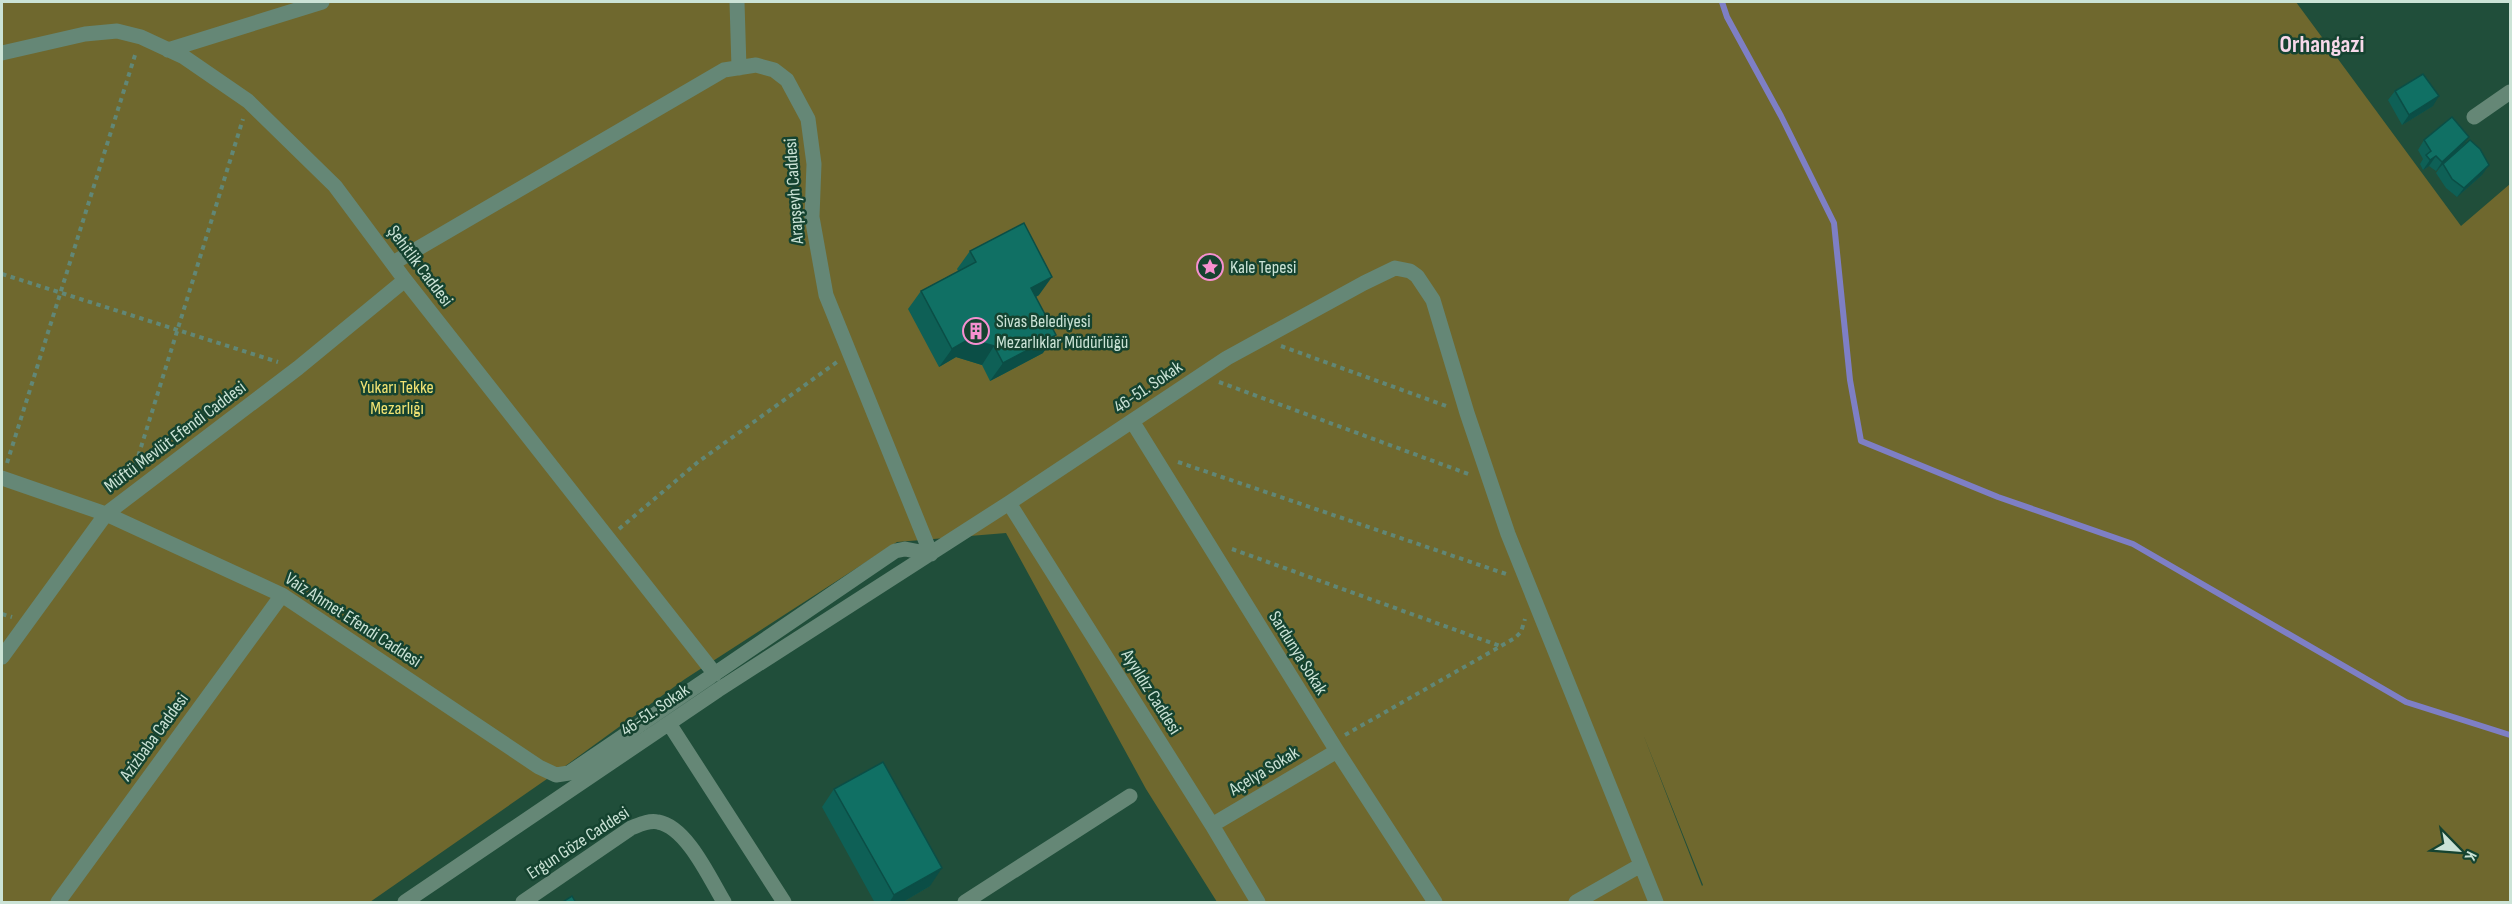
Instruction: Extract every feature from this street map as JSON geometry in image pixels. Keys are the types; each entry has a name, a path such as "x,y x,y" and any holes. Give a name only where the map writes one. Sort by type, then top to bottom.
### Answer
{"street":[{"path":"168,50 322,2"},
{"path":"737,2 740,68"},
{"name":"Şehitlik Caddesi","path":"2,53 85,34 117,31 141,37 184,57 248,101 335,186 405,280 715,674"},
{"name":"Arapşeyh Caddesi","path":"393,263 724,70 756,65 774,70 788,80 808,119 814,164 812,217 826,295 931,554"},
{"path":"2474,117 2511,92"},
{"name":"46-51. Sokak","path":"405,903 670,725 718,690 931,554 1202,375 1261,339 1364,282 1395,268 1410,271 1428,289 1467,413"},
{"name":"Müftü Mevlüt Efendi Caddesi","path":"2,657 106,514 298,368 405,280"},
{"path":"1467,413 1527,582 1656,903"},
{"name":"Sardunya Sokak","path":"1132,421 1334,747 1435,903"},
{"name":"Vaiz Ahmet Efendi Caddesi","path":"2,479 106,514 282,595 539,767 556,775 569,772"},
{"name":"Ayyıldız Caddesi","path":"1009,503 1212,825 1258,903"},
{"name":"46-51. Sokak","path":"569,772 895,551 905,549 931,554"},
{"name":"Azizbaba Caddesi","path":"58,903 282,595"},
{"path":"670,725 784,903"},
{"name":"Açelya Sokak","path":"1212,825 1334,747"},
{"path":"965,903 1130,796"},
{"name":"Ergun Göze Caddesi","path":"523,903 631,828 657,822 678,832 690,846 724,903"},
{"path":"1576,903 1641,865"}],"path":[{"path":"2,479 141,37"},
{"path":"126,499 248,101"},
{"path":"2,274 298,368"},
{"path":"1261,339 1467,413"},
{"path":"607,539 698,462 815,376 850,354"},
{"path":"1202,375 1490,482"},
{"path":"1152,453 1527,582"},
{"path":"1205,540 1500,646"},
{"path":"1334,747 1515,638 1521,632 1533,597"}],"green space":[{"name":"Yukarı Tekke Mezarlığı","path":"2,2 2296,2 2461,226 2510,184 2510,902 1217,902 1146,789 1006,533 897,542 685,679 557,772 370,902 2,902","holes":["1643,734 1703,885 1702,886"]}],"building":[{"path":"2423,74 2439,96 2409,115 2395,91"},
{"path":"2452,117 2469,137 2442,162 2436,156 2430,160 2426,155 2431,151 2424,140"},
{"path":"2470,140 2480,149 2489,165 2464,188 2452,179 2443,164"},
{"name":"Sivas Belediyesi Mezarlıklar Müdürlüğü","path":"1024,223 1052,277 1031,288 1056,335 1003,363 994,346 969,339 952,349 921,291 976,262 970,251"},
{"path":"883,762 942,868 894,895 834,789"},
{"path":"572,896 576,903 561,903"}],"waterway":[{"path":"1722,2 1727,17 1781,116 1834,223 1850,380 1861,441 1998,497 2133,544 2406,702 2510,735"}],"place":[{"name":"Kale Tepesi","path":"1210,267"},
{"name":"Sivas Belediyesi Mezarlıklar Müdürlüğü","path":"976,331"}],"district":[{"name":"Orhangazi","path":"2322,44"}]}
